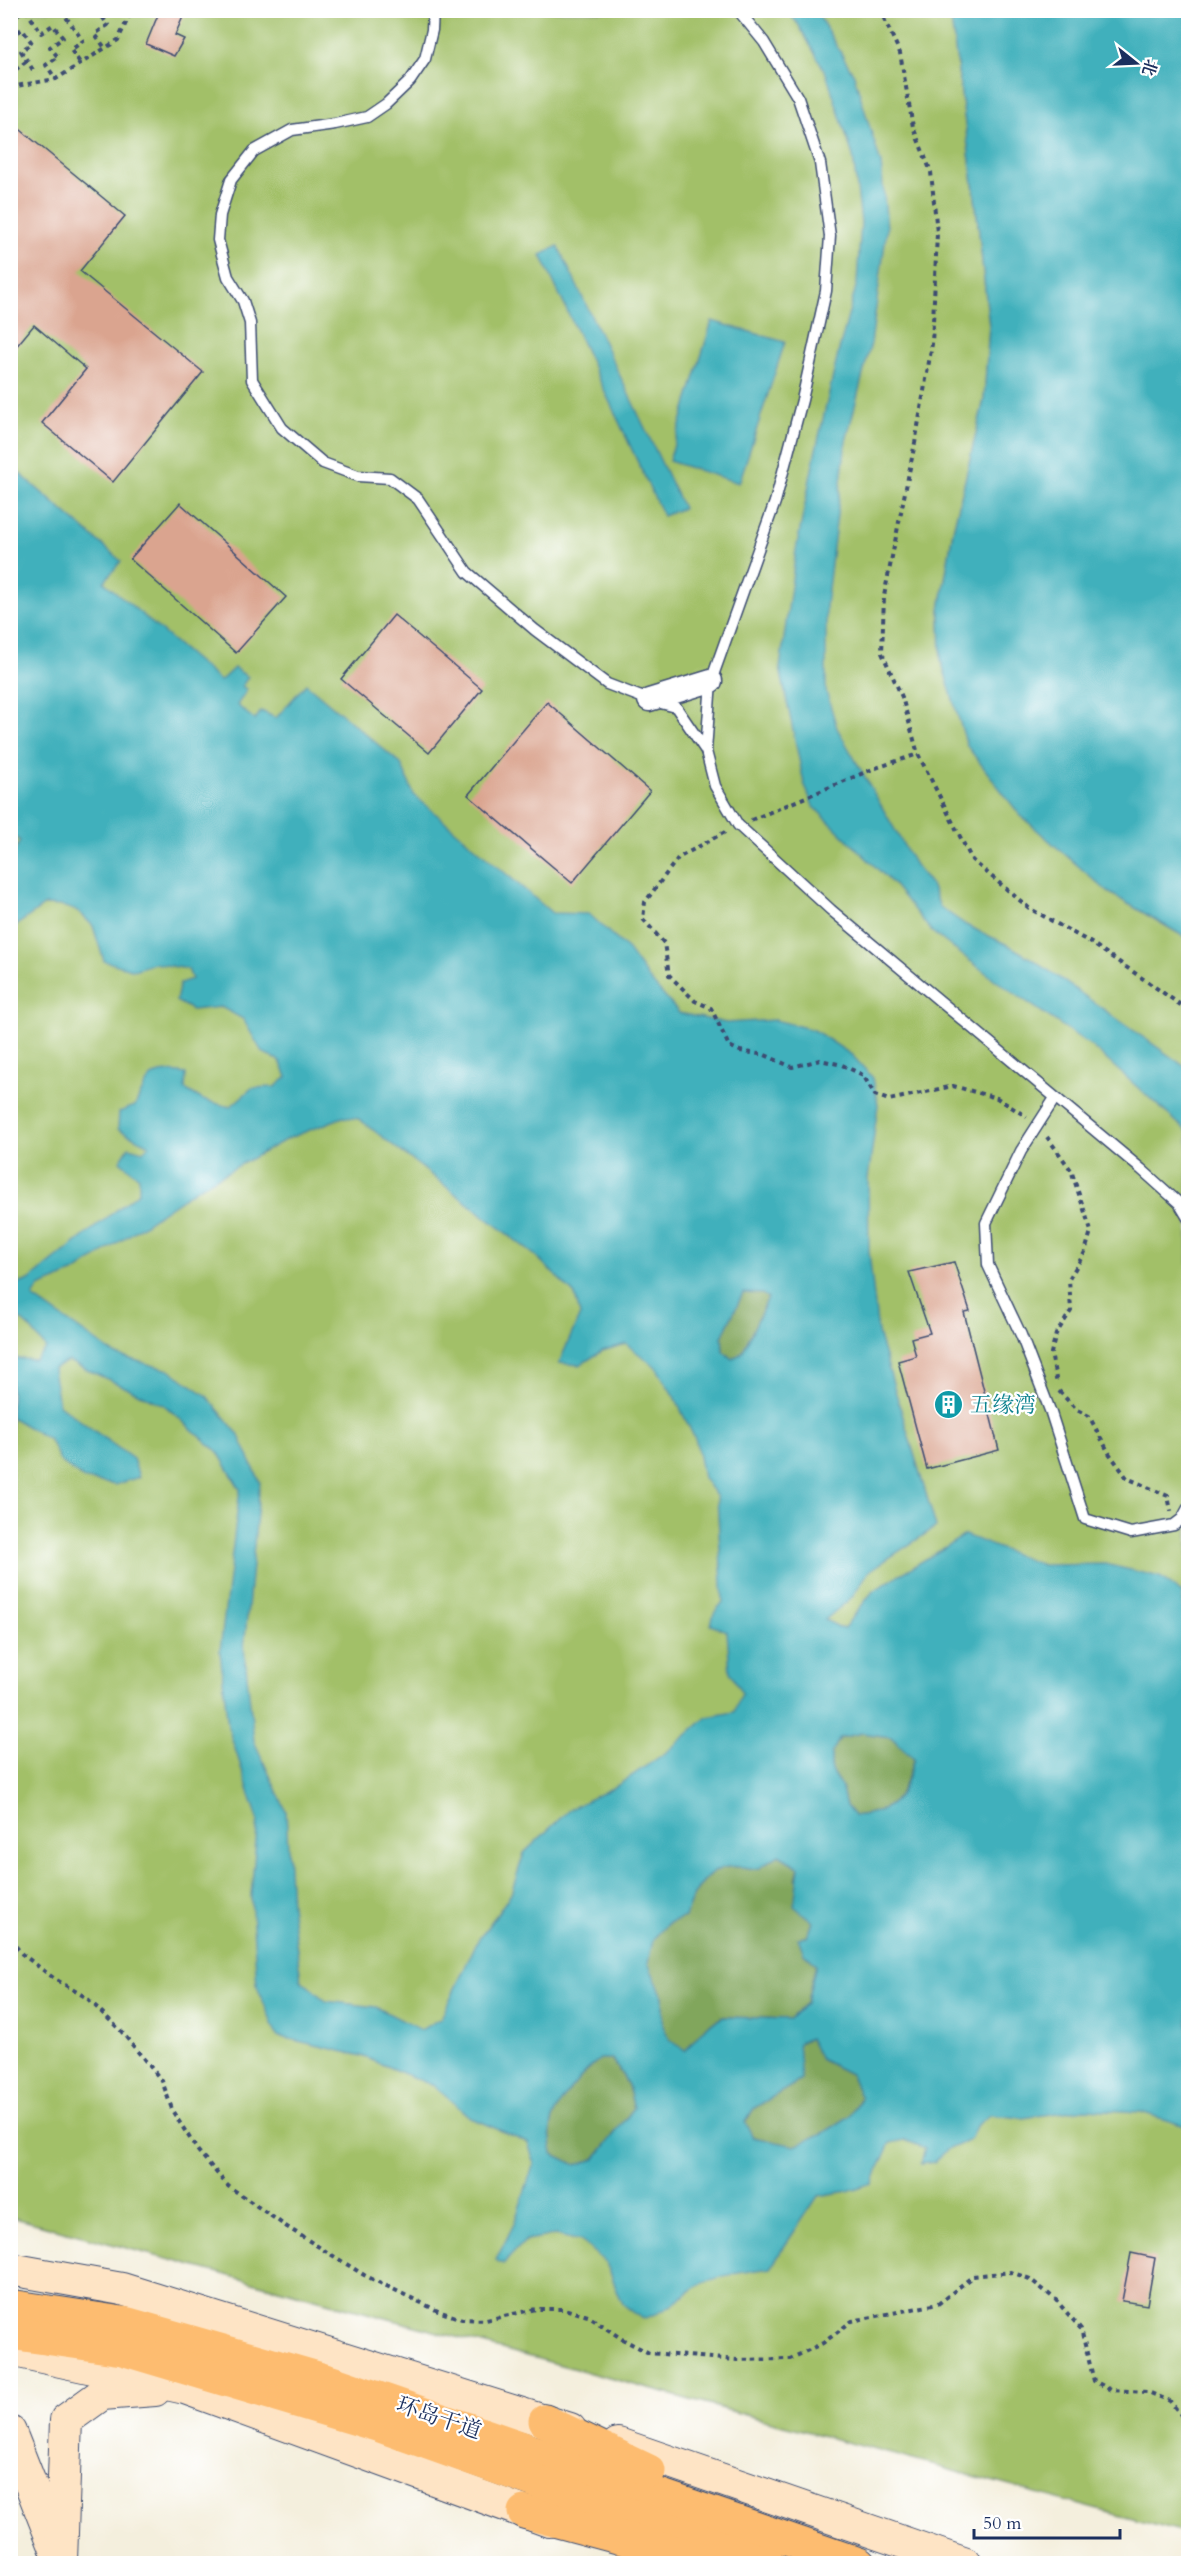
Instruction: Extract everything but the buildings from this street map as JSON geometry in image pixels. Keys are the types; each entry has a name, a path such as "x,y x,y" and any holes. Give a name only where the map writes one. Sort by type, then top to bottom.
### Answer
{"highway":[{"name":"环岛干道","path":"10,2306 140,2327 332,2382 541,2452 859,2564"},
{"name":"环岛干道","path":"10,2333 122,2349 380,2426 541,2452 768,2564"},
{"path":"524,2512 681,2554 748,2564"},
{"path":"799,2542 881,2564"}],"main road":[{"path":"11,2268 122,2289 541,2452 664,2459 966,2564"},
{"path":"10,2350 185,2388 668,2564"},
{"path":"62,2562 66,2420 102,2394 185,2388"},
{"path":"10,2432 62,2562"},
{"path":"10,2453 32,2487"}],"street":[{"path":"649,700 711,681"}],"lane":[{"path":"433,10 432,30 425,59 410,81 386,104 367,117 292,130 254,151 231,180 220,214 218,240 228,277 243,301 250,323 252,380 282,428 323,463 358,476 390,478 418,499 467,572 535,630 607,684 649,700 676,707 706,751"},
{"path":"738,10 764,42 798,98 820,163 830,236 826,291 802,400 781,480 711,681 706,751 715,786 738,825 831,910 1141,1168 1179,1203 1188,1218"},
{"path":"1055,1098 1021,1151 986,1223 988,1265 1021,1335 1047,1402 1085,1519 1131,1533 1174,1525 1182,1519 1188,1508"}],"path":[{"path":"10,15 12,18 25,10 41,33 53,25 63,38 50,47 58,57 46,65 56,79"},
{"path":"44,10 45,13 49,10"},
{"path":"61,10 83,41 71,50 81,64"},
{"path":"101,10 99,12 108,25 95,34 105,48"},
{"path":"10,87 56,79 81,64 118,40 132,10"},
{"path":"880,10 900,53 913,127 931,172 937,233 932,344 916,438 884,596 882,653 902,697 918,754 972,860 1029,908 1093,944 1188,1010"},
{"path":"10,37 22,29 32,43 21,51 33,70"},
{"path":"10,63 15,70 27,61"},
{"path":"918,754 873,769 738,825 678,858 645,902 644,919 664,943 669,975 694,1001 711,1008 729,1046 740,1051 765,1055 792,1067 820,1060 842,1065 863,1075 875,1095 888,1100 953,1086 997,1098 1038,1125 1071,1170 1091,1231 1085,1252 1069,1279 1071,1311 1056,1334 1051,1353 1059,1391 1077,1410 1089,1416 1108,1453 1127,1478 1168,1496 1174,1525"},
{"path":"10,1643 13,1648 15,1686 10,1720"},
{"path":"10,1939 22,1954 55,1979 87,1998 121,2031 162,2080 173,2112 198,2151 228,2186 287,2227 364,2275 438,2311 462,2319 486,2320 536,2309 564,2309 588,2316 622,2339 649,2353 737,2360 790,2359 823,2343 852,2321 938,2304 973,2276 1011,2272 1030,2279 1055,2299 1081,2329 1094,2381 1111,2390 1148,2392 1170,2401 1188,2424"}],"green space":[{"path":"10,11 950,11 976,205 989,326 984,400 953,531 940,610 941,660 1108,892 1188,939 1188,2534 11,2217"},
{"path":"743,1293 763,1293 768,1298 742,1353 732,1360 723,1351 722,1337"},
{"path":"862,1733 891,1737 914,1759 905,1784 895,1800 880,1810 854,1816 846,1806 841,1786 831,1771 831,1754 840,1738"},
{"path":"779,1855 799,1867 796,1879 813,1922 807,1937 799,1938 804,1953 816,1964 807,2002 790,2019 723,2017 707,2025 685,2051 669,2040 663,2026 663,1997 647,1963 653,1939 668,1923 685,1917 697,1889 713,1873 729,1867 758,1869"},
{"path":"809,2038 820,2059 850,2074 861,2097 850,2116 795,2147 753,2137 745,2123 754,2108 800,2080 798,2043"},
{"path":"600,2059 612,2059 628,2085 634,2108 595,2159 576,2165 553,2154 550,2134 552,2122 565,2097 579,2079"}],"water":[{"path":"787,11 816,11 854,75 881,164 887,228 871,343 846,441 826,605 826,691 837,728 915,865 931,885 940,907 966,925 1035,961 1188,1069 1188,1132 1090,1045 998,982 932,932 893,884 813,806 804,783 780,668 796,550 815,454 857,283 861,222 853,156 826,73 798,24"},
{"path":"950,11 1188,11 1188,939 1108,892 1020,815 967,746 941,660 940,610 953,531 984,400 989,326 976,205"},
{"path":"558,246 683,508 663,516 541,255"},
{"path":"712,321 785,342 739,483 669,461"},
{"path":"11,469 19,473 121,561 104,582 220,681 234,668 248,677 242,686 247,690 237,705 255,720 261,711 276,718 306,684 401,764 414,795 552,913 589,914 628,950 648,978 679,1013 726,1023 775,1020 814,1030 852,1055 873,1078 878,1105 868,1179 869,1252 878,1333 936,1527 869,1571 852,1597 825,1620 843,1629 873,1591 965,1535 1042,1565 1105,1564 1160,1577 1182,1593 1188,1658 1188,2127 1141,2112 1085,2109 1023,2118 990,2115 976,2126 970,2140 947,2150 934,2162 921,2164 925,2148 905,2140 890,2143 872,2183 848,2191 818,2196 770,2268 733,2274 706,2282 666,2309 642,2319 623,2304 606,2263 581,2241 555,2235 526,2240 503,2264 496,2260 514,2224 534,2163 528,2142 471,2118 434,2086 362,2056 277,2036 257,1986 251,1895 258,1819 228,1727 220,1651 240,1489 218,1452 164,1405 68,1361 53,1369 59,1405 133,1459 139,1477 115,1485 84,1479 60,1461 50,1440 11,1417 11,1358 35,1360 46,1348 30,1328 11,1311 10,1287 29,1280 139,1192 139,1177 120,1161 129,1147 143,1151 149,1145 118,1129 119,1112 135,1106 152,1076 165,1072 186,1074 185,1089 203,1100 230,1107 252,1088 275,1087 287,1077 280,1061 262,1052 243,1019 221,1007 192,1010 176,1001 180,983 192,979 188,969 154,963 134,970 104,961 93,926 78,911 62,906 45,905 11,929 11,858 20,841 10,832","holes":["343,1117 359,1119 537,1257 575,1295 580,1315 559,1363 580,1365 602,1351 626,1344 656,1367 675,1398 696,1441 703,1478 717,1497 723,1602 714,1613 711,1625 727,1631 730,1672 742,1693 734,1712 707,1717 668,1751 618,1785 570,1809 524,1853 511,1894 477,1942 441,2018 421,2030 376,2007 326,2001 301,1980 291,1905 286,1811 254,1741 244,1648 260,1482 238,1434 206,1395 169,1370 116,1355 33,1297 39,1287 75,1272 198,1188 287,1139","743,1293 762,1294 768,1298 742,1353 732,1359 723,1351 722,1337","862,1733 891,1737 914,1759 901,1793 895,1800 880,1810 854,1816 846,1806 841,1786 831,1771 831,1754 840,1738","779,1855 799,1867 794,1906 813,1922 807,1937 798,1938 804,1953 816,1964 807,2002 790,2019 724,2017 707,2025 685,2051 670,2040 663,2026 663,1997 648,1963 653,1939 668,1923 685,1917 697,1889 707,1877 720,1869 729,1867 758,1869","809,2038 820,2059 850,2074 861,2098 850,2116 825,2132 795,2146 753,2137 745,2122 754,2108 801,2080 798,2043","600,2059 613,2059 628,2085 634,2108 595,2159 576,2165 553,2154 551,2130 559,2105 586,2071"]}],"place":[{"name":"五缘湾","path":"949,1405"}]}
